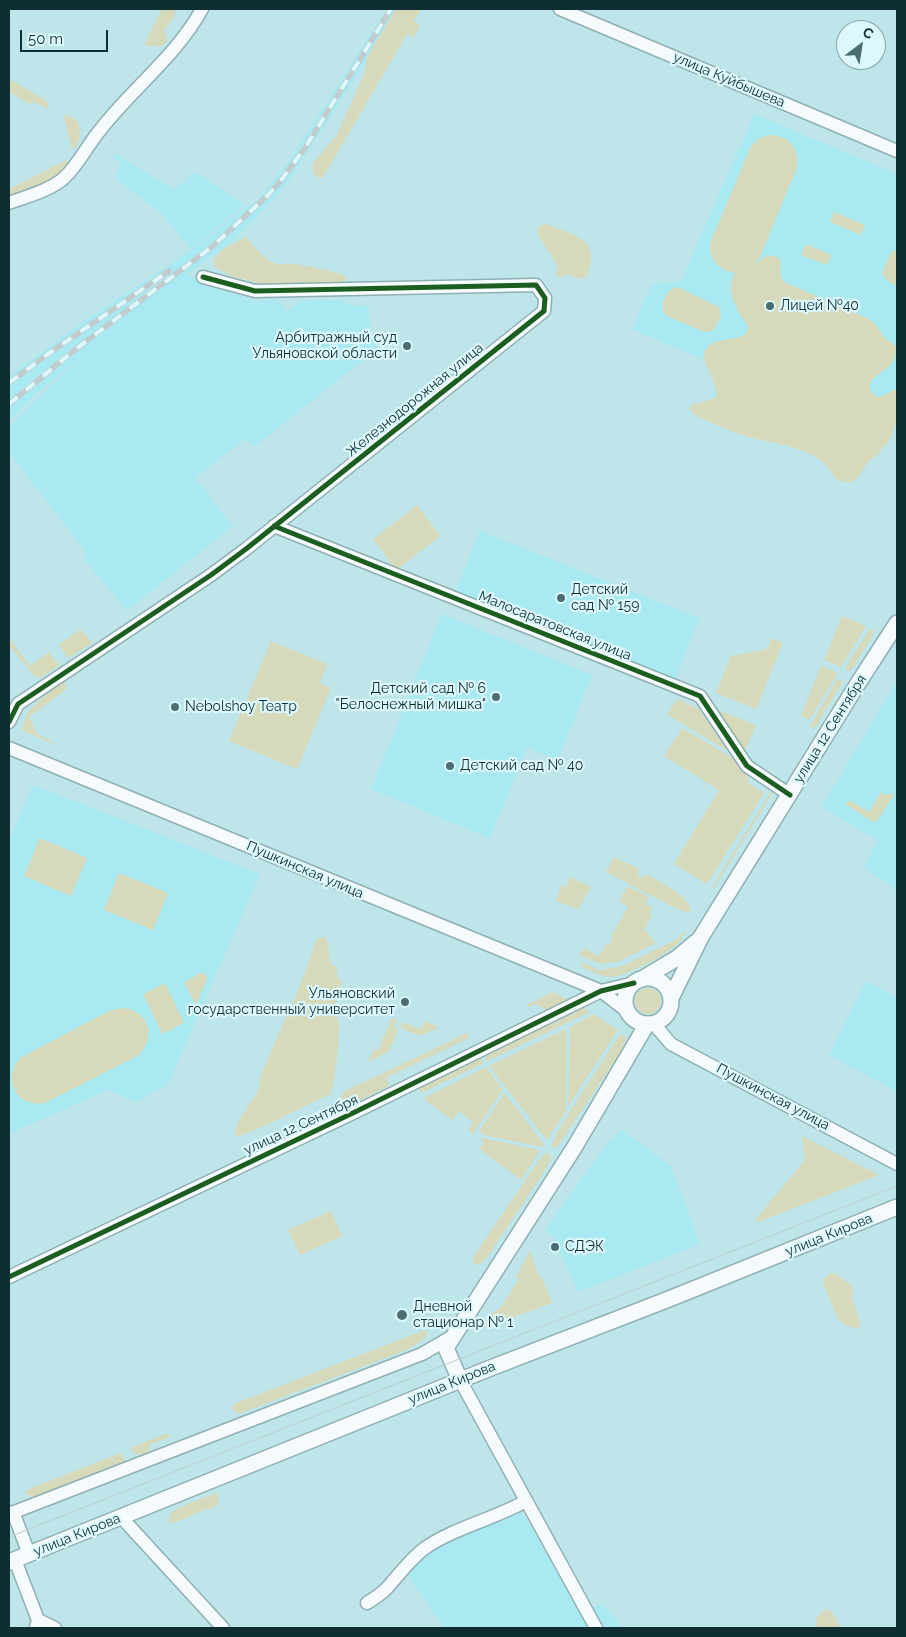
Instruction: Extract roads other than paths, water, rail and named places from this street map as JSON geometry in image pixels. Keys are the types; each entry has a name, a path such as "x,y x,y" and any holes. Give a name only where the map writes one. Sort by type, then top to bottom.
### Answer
{"main road":[{"name":"улица 12 Сентября","path":"671,998 701,937 897,623"},
{"name":"улица 12 Сентября","path":"638,981 677,958 701,937"},
{"path":"652,978 668,988 671,998 670,1011 660,1021 651,1024 639,1022 632,1018 625,1004 629,989 638,981 652,978"},
{"path":"460,1380 446,1348 651,1024"},
{"name":"улица Кирова","path":"12,1561 460,1380 669,1300 897,1207"}],"street":[{"path":"9,204 63,179 74,167 100,129 170,53 192,26 202,9"},
{"name":"улица Куйбышева","path":"560,9 897,152"},
{"name":"Железнодорожная улица","path":"9,722 18,704 211,575 544,311 545,298 536,285 255,292 203,277"},
{"name":"Малосаратовская улица","path":"274,526 700,696 747,766 790,795"},
{"name":"Пушкинская улица","path":"9,748 601,991 628,1012"},
{"path":"601,991 638,981"},
{"name":"улица 12 Сентября","path":"9,1277 364,1108 601,991"},
{"name":"Пушкинская улица","path":"651,1024 671,1044 897,1164"},
{"path":"29,1554 11,1513 422,1354 453,1336"},
{"path":"460,1380 596,1628"},
{"path":"367,1603 384,1591 411,1560 424,1549 440,1539 512,1509 526,1501"},
{"path":"121,1516 222,1628"},
{"path":"12,1561 37,1624 55,1628"}],"tram line":[{"path":"9,1537 897,1186"}],"railway":[{"path":"9,404 76,349 213,246 267,196 305,148 391,9"},
{"path":"9,383 169,271"}],"place":[{"name":"Лицей №40","path":"770,306"},
{"name":"Арбитражный суд Ульяновской области","path":"407,346"},
{"name":"Детский сад № 159","path":"561,598"},
{"name":"Детский сад № 6 \"Белоснежный мишка\"","path":"496,697"},
{"name":"Nebolshoy Театр","path":"175,707"},
{"name":"Детский сад № 40","path":"450,766"},
{"name":"Ульяновский государственный университет","path":"405,1002"},
{"name":"СДЭК","path":"555,1247"},
{"name":"Дневной стационар № 1","path":"402,1315"}]}
